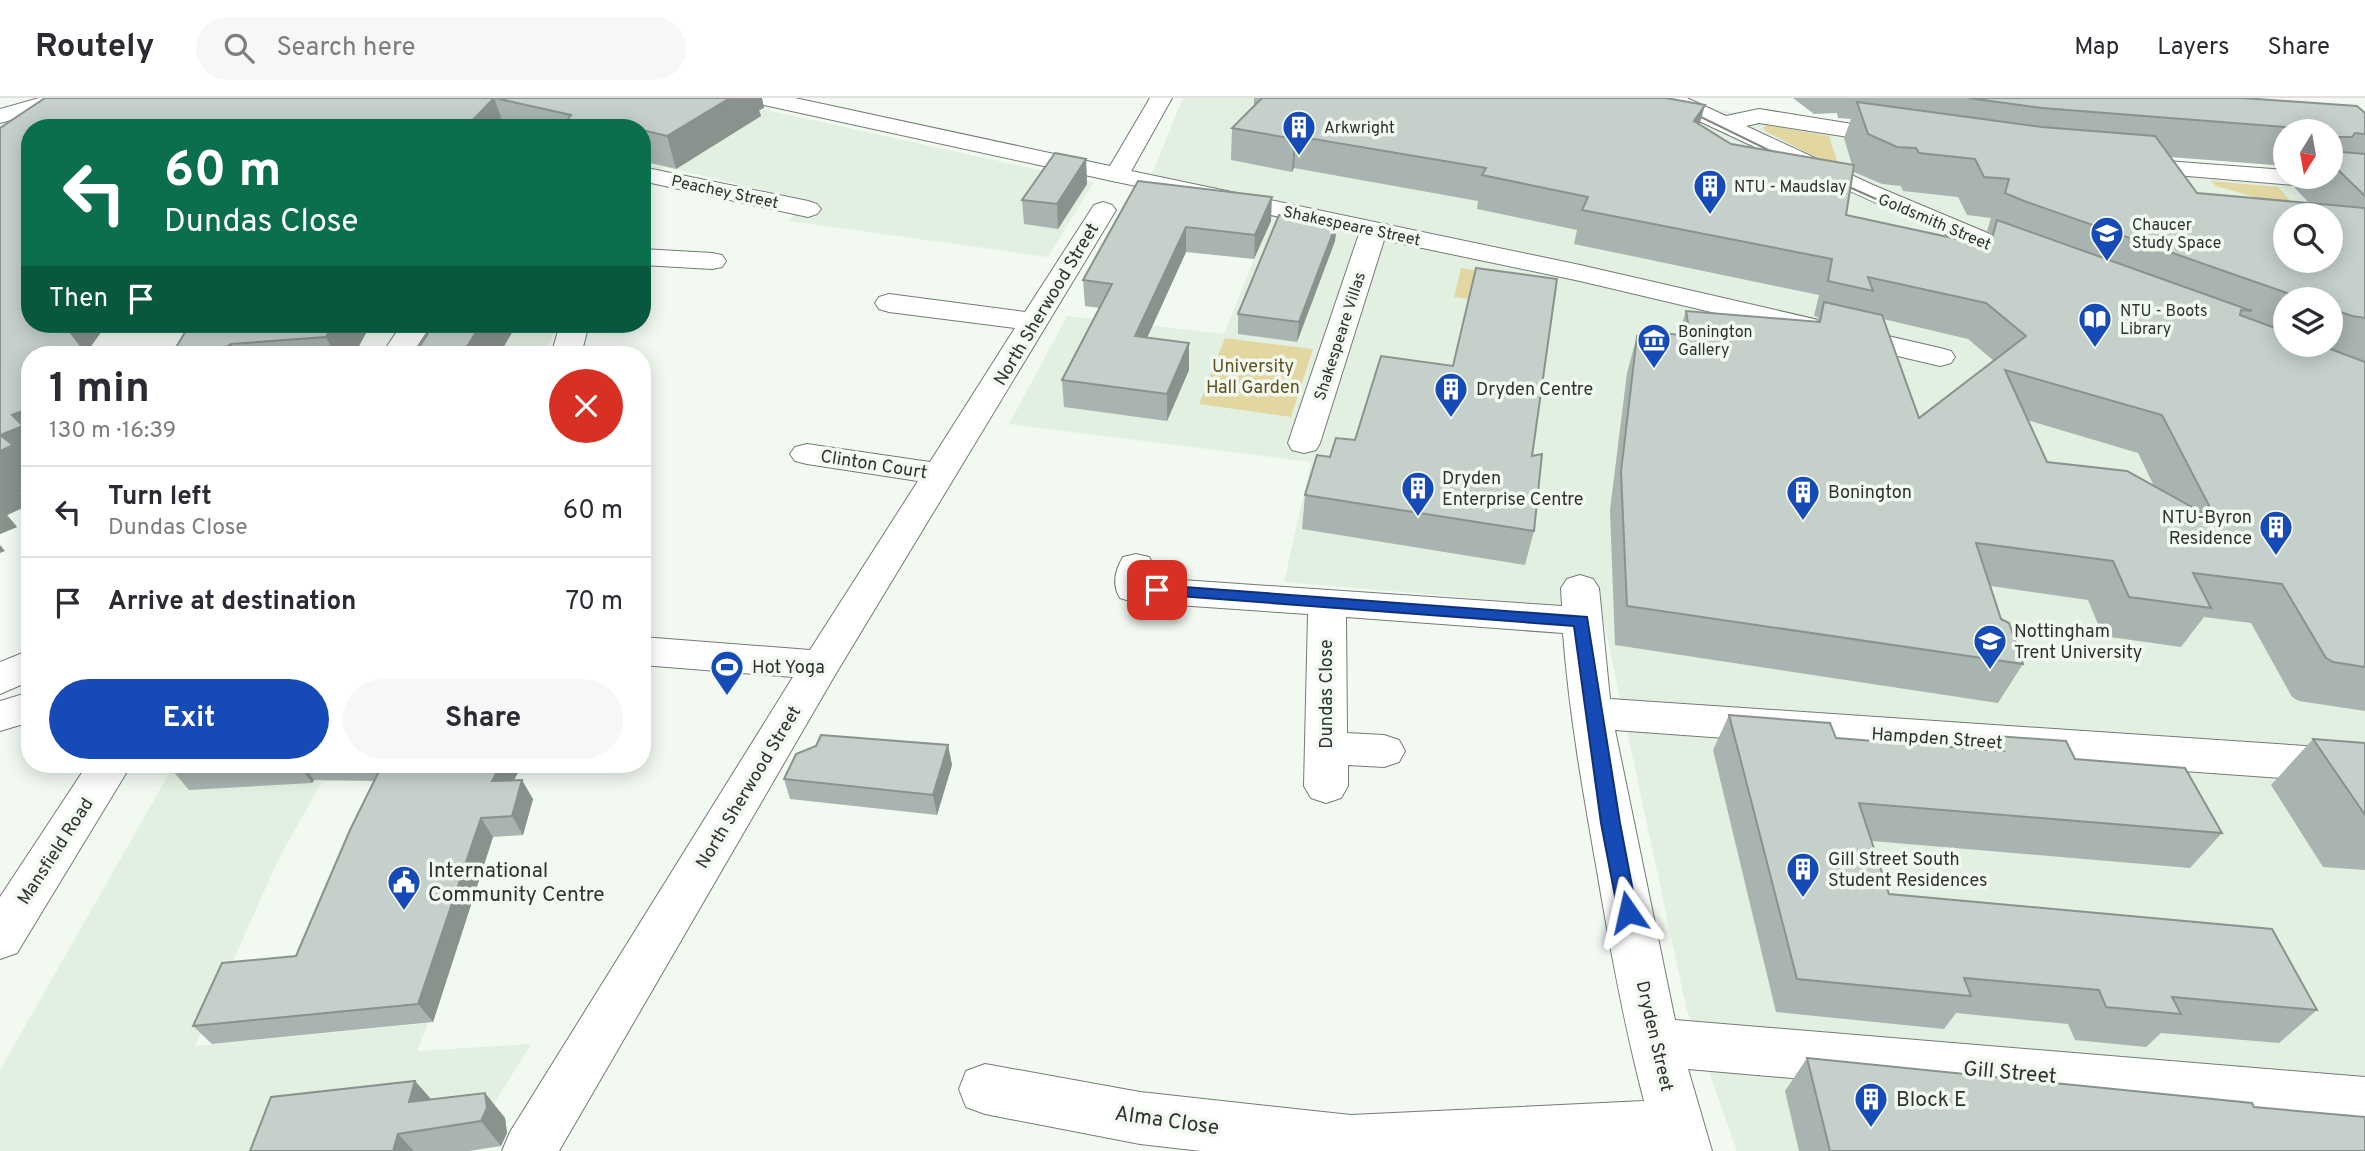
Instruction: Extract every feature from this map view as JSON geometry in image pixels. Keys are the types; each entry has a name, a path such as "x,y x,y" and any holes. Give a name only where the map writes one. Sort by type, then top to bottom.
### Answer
{"main road":[{"path":"0,116 64,98"},
{"path":"855,98 859,113 872,121"},
{"name":"North Sherwood Street","path":"529,1151 821,665 1035,322 1110,193 1161,98"},
{"name":"Goldsmith Street","path":"1669,98 1934,222 2060,272"},
{"name":"Shakespeare Street","path":"775,99 1041,159 1110,193 1374,230 1580,273 1940,357"},
{"path":"1721,124 1759,116 1927,142"},
{"path":"1041,159 1106,146 1145,126"},
{"path":"2101,162 2365,183"},
{"name":"Peachey Street","path":"651,176 808,209"},
{"name":"Shakespeare Villas","path":"1304,443 1374,230"},
{"path":"651,257 712,261"},
{"path":"889,303 1035,322"},
{"name":"Clinton Court","path":"807,454 941,474"},
{"path":"1136,566 1133,589 1326,601"},
{"name":"Dryden Street","path":"1326,601 1580,605 1610,823 1655,1042 1681,1138"},
{"name":"Dundas Close","path":"1326,601 1326,767 1384,751"},
{"path":"651,652 821,665"},
{"path":"0,679 21,668"},
{"path":"0,687 21,681"},
{"path":"0,716 21,710"},
{"name":"Hampden Street","path":"1593,713 2365,766"},
{"name":"Mansfield Road","path":"0,938 105,773"},
{"name":"Gill Street","path":"1655,1042 2365,1102"},
{"name":"Alma Close","path":"985,1089 1140,1118 1352,1146 1681,1138"}],"shaded area":[{"path":"712,98 1094,182 1048,257 789,221 806,200 665,167 651,176 651,119 617,119"},
{"name":"Nottingham Trent University","path":"1183,98 1687,98 1702,107 1893,137 2273,176 2273,189 2343,189 2343,180 2365,181 2365,1151 1737,1151 1686,1007 1601,609 1284,582 1311,462 1009,424 1067,316 1224,334 1254,259 1139,205"},
{"path":"443,333 554,333 548,346 434,346"},
{"path":"169,773 358,773 353,780 322,782 279,858 195,1046 428,1023 417,1051 531,1044 465,1151 0,1151 0,1070"}],"green space":[{"path":"1766,125 1829,136 1840,170 1767,132 1763,128"},
{"path":"2211,181 2273,187 2273,189 2280,189 2293,203 2275,203 2216,186"},
{"path":"1461,268 1478,271 1550,310 1454,297"},
{"name":"University Hall Garden","path":"1225,338 1313,349 1291,417 1199,404"}],"building":[{"path":"45,98 494,98 474,119 21,119 21,333 71,333 81,346 21,346 21,412 12,415 21,427 0,435 0,128"},
{"path":"495,98 730,98 667,136 651,132 651,119 568,119 571,115"},
{"path":"1262,98 1666,98 1705,105 1694,121 1731,144 1854,165 1846,215 1990,246 1997,220 2252,311 2241,310 2240,315 2273,327 2273,357 2343,357 2343,354 2365,362 2365,667 2333,662 2326,658 2282,584 2193,573 2211,608 2129,597 2113,561 1976,543 2001,619 2009,623 2023,664 1627,606 1621,472 1637,336 1651,337 1650,332 1690,336 1686,311 1820,322 1824,302 1882,315 1919,418 2026,336 1986,303 1868,277 1873,291 1828,281 1832,259 1582,210 1588,197 1482,175 1486,168 1296,136 1294,139 1232,128","holes":["2005,370 2162,415 2217,521 2127,471 2047,462"]},
{"path":"1969,98 2243,98 2357,106 2365,113 2365,134 2355,133 2352,137 2343,137 2343,119 2273,119 2273,126 2042,108"},
{"path":"1857,102 2042,127 2155,136 2197,193 2309,203 2273,203 2273,273 2343,273 2343,206 2365,208 2365,318 2343,313 2343,287 2273,288 2005,193 2009,179 1984,177 1975,159 1919,153 1916,148 1897,147 1868,134"},
{"path":"2343,152 2365,154 2365,196 2343,175"},
{"path":"1055,153 1086,159 1057,204 1022,200"},
{"path":"1138,181 1272,197 1255,235 1186,227 1135,336 1189,343 1167,394 1062,380 1112,284 1083,280"},
{"path":"1279,215 1337,222 1299,322 1238,314"},
{"path":"1476,268 1557,279 1532,456 1542,454 1534,531 1305,495 1317,455 1330,457 1336,438 1355,440 1381,356 1453,366"},
{"path":"185,333 328,333 326,337 228,346 177,346"},
{"path":"428,333 475,333 468,346 420,346"},
{"path":"0,435 13,445 0,451"},
{"path":"1729,715 1830,723 1836,738 2004,751 1997,736 2066,741 2075,759 2185,768 2222,833 1859,803 1889,894 2272,929 2317,1010 2172,997 2181,1014 2106,1007 2099,990 1964,978 1971,996 1797,979"},
{"path":"821,735 948,745 933,795 784,779 796,754 816,746"},
{"path":"2313,739 2365,743 2365,815"},
{"name":"International Community Centre","path":"378,773 496,773 492,781 522,780 512,816 481,818 418,1004 193,1026 222,963 296,956 350,830"},
{"path":"1807,1058 2365,1117 2365,1151 1830,1151"},
{"path":"415,1081 409,1102 485,1093 487,1108 481,1121 398,1134 393,1151 250,1151 271,1097"}],"tram line":[{"path":"1662,98 1787,159"},
{"path":"1831,179 1991,250"}],"place":[{"name":"Arkwright","path":"1299,157"},
{"name":"NTU - Maudslay","path":"1710,216"},
{"name":"Chaucer Study Space","path":"2107,263"},
{"name":"NTU - Boots Library","path":"2095,349"},
{"name":"Bonington Gallery","path":"1654,370"},
{"name":"Dryden Centre","path":"1451,419"},
{"name":"Dryden Enterprise Centre","path":"1418,518"},
{"name":"Bonington","path":"1803,522"},
{"name":"NTU-Byron Residence","path":"2276,557"},
{"name":"Nottingham Trent University","path":"1990,671"},
{"name":"Hot Yoga","path":"727,697"},
{"name":"Gill Street South Student Residences","path":"1803,899"},
{"name":"International Community Centre","path":"404,912"},
{"name":"Block E","path":"1871,1129"}],"route":[{"path":"1157,590 1581,621 1610,823 1628,912"}]}
